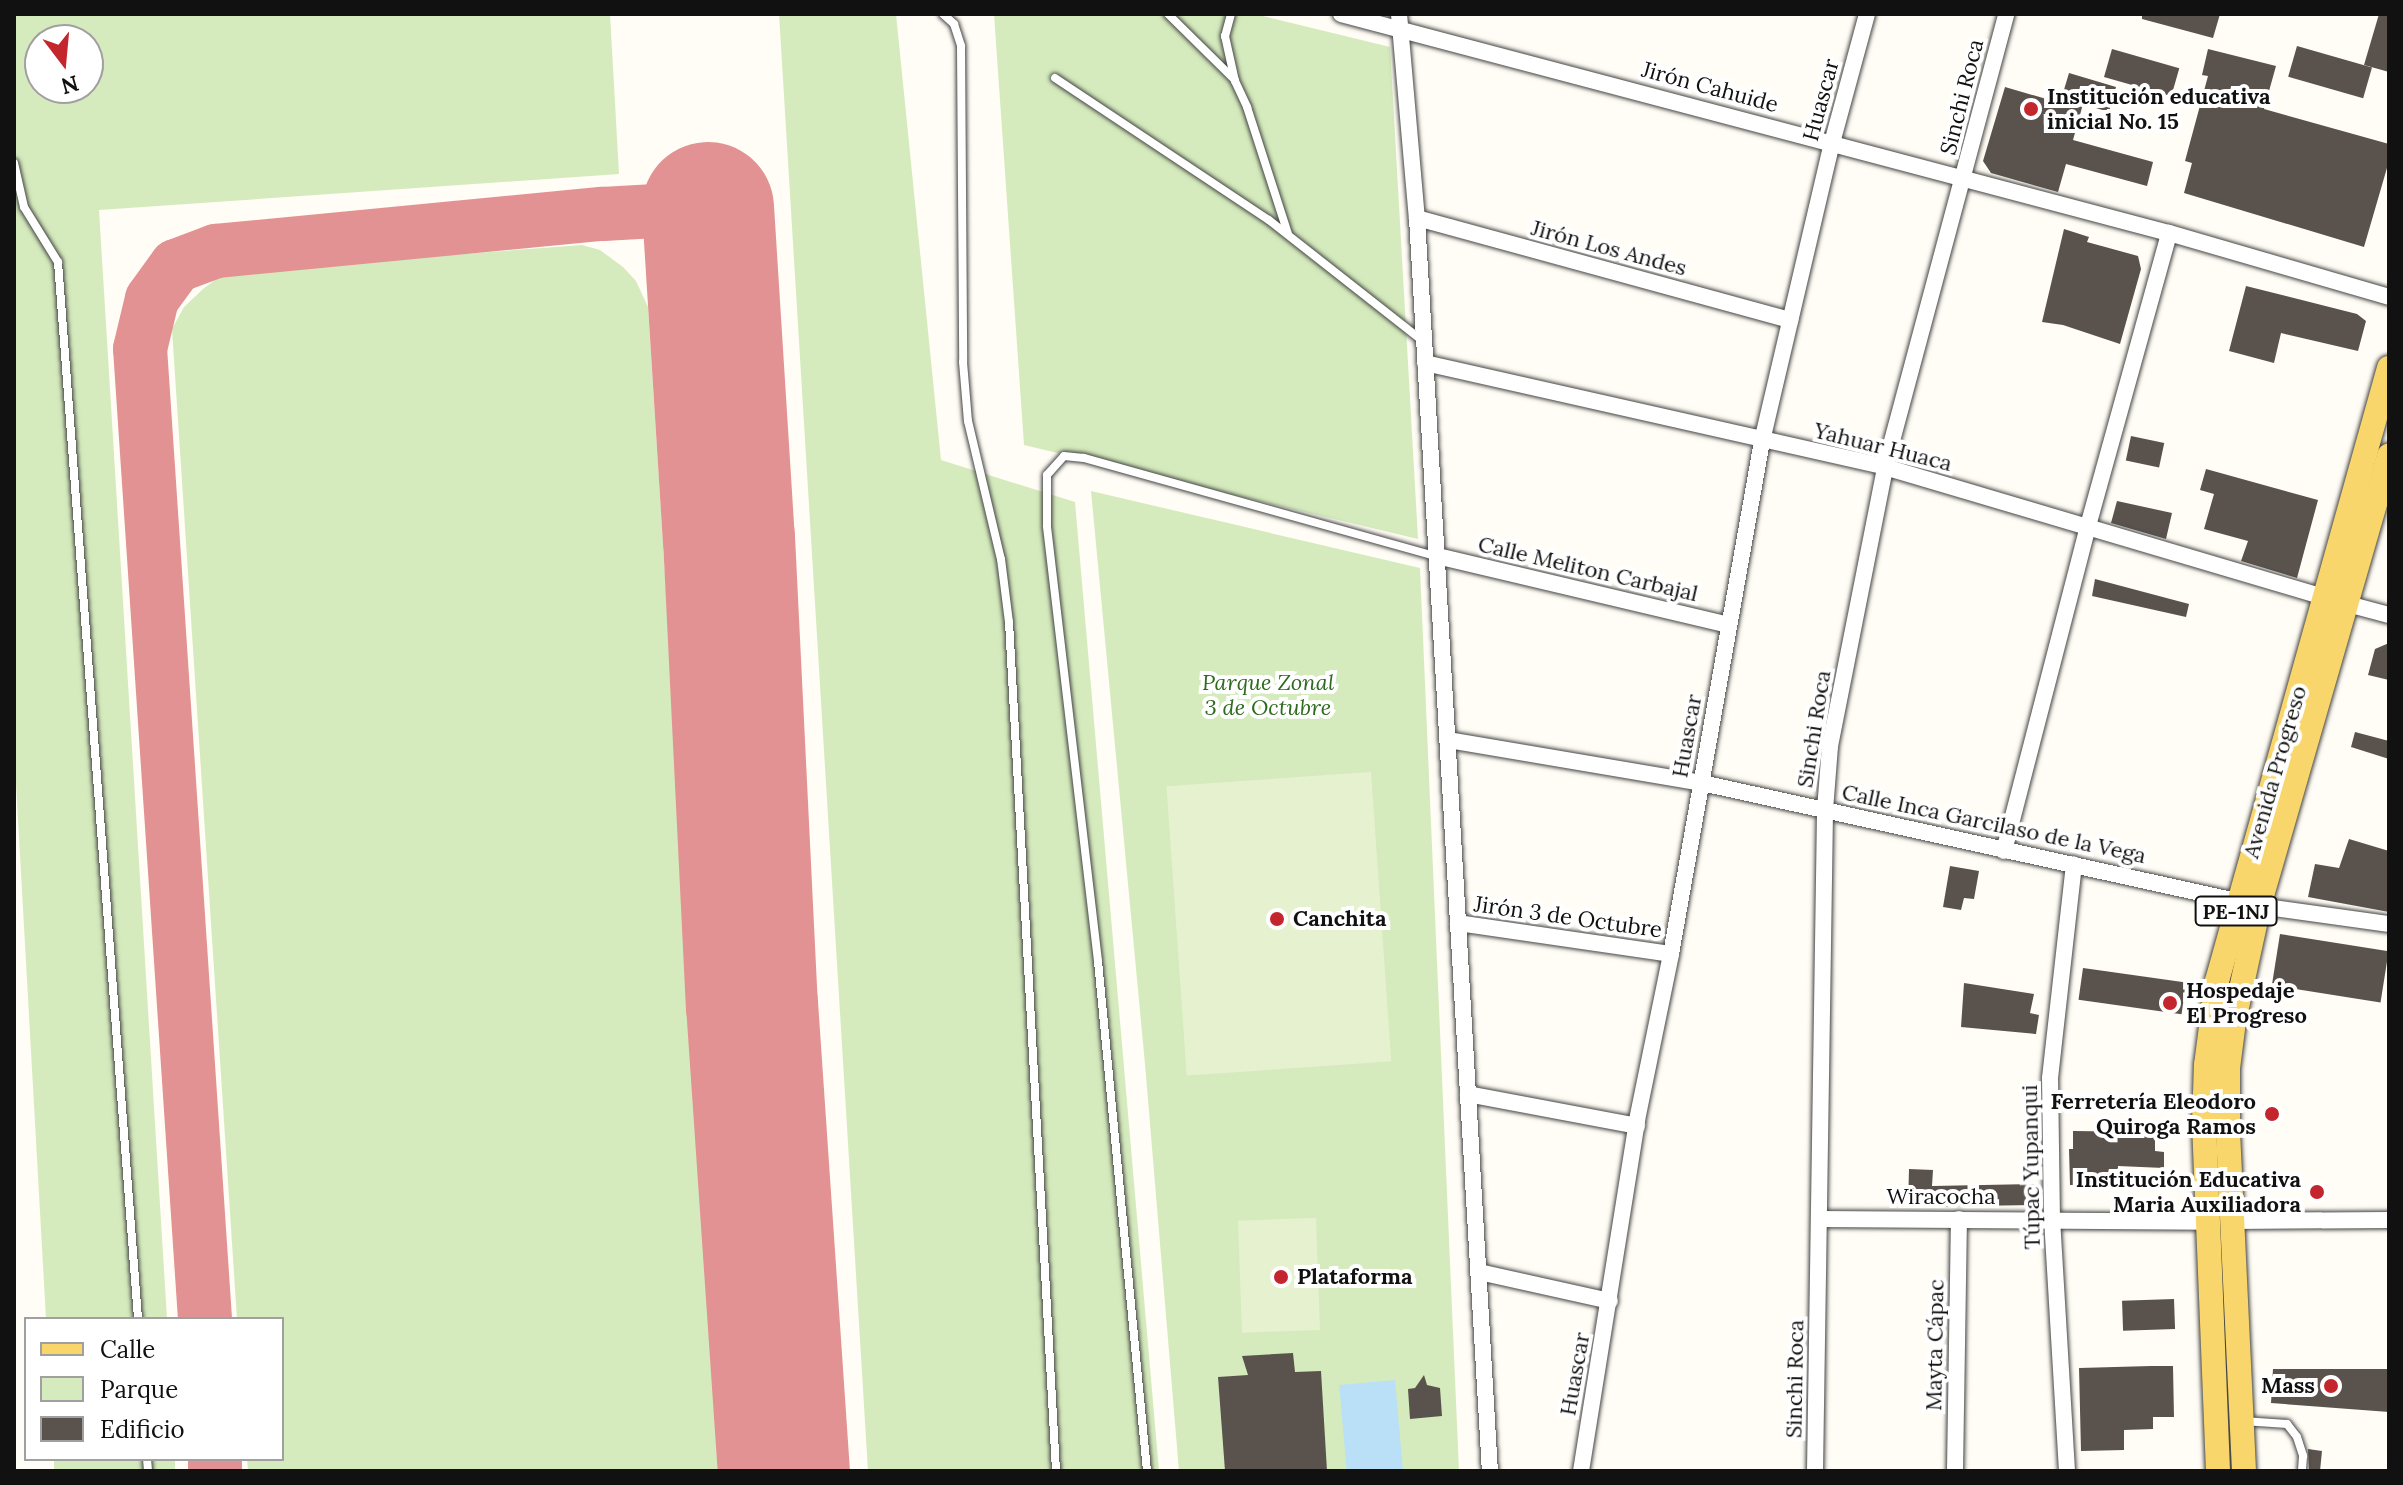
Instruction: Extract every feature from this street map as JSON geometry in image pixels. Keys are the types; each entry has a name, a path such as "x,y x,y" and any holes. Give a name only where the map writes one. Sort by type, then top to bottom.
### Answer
{"main road":[{"name":"Avenida Progreso","path":"2244,1471 2228,1068 2249,903 2324,597 2389,368"},
{"name":"Avenida Progreso","path":"2218,1471 2207,1222 2206,1065 2217,981 2249,903 2348,604 2389,455"}],"street":[{"name":"Jirón Cahuide","path":"1341,14 1400,20 2389,297"},
{"name":"Huascar","path":"1581,1471 1637,1126 1671,954 1762,441 1832,143 1867,14"},
{"name":"Sinchi Roca","path":"1815,1471 1825,810 1830,746 1885,467 2006,14"},
{"path":"1400,20 1417,218 1490,1471"},
{"name":"Jirón Los Andes","path":"1417,218 1790,320"},
{"path":"2004,851 2088,526 2169,233"},
{"name":"Yahuar Huaca","path":"1425,363 1885,467 2324,597"},
{"name":"Calle Meliton Carbajal","path":"1437,556 1728,625"},
{"path":"2348,604 2389,615"},
{"name":"Calle Inca Garcilaso de la Vega","path":"1448,740 1702,783 2249,903 2389,924"},
{"name":"Túpac Yupanqui","path":"2067,1471 2052,1220 2050,1078 2074,864"},
{"name":"Jirón 3 de Octubre","path":"1458,923 1671,954"},
{"path":"1468,1094 1637,1126"},
{"name":"Wiracocha","path":"1820,1219 2207,1222"},
{"name":"Mayta Cápac","path":"1955,1471 1959,1219"},
{"path":"2232,1221 2389,1220"},
{"path":"1479,1272 1610,1301"}],"lane":[{"path":"943,14 954,24 961,46 963,362 968,421 1001,559 1009,622 1056,1471"},
{"path":"1168,14 1235,81"},
{"path":"1231,14 1225,36 1235,81 1288,234"},
{"path":"1055,78 1288,234 1424,342"},
{"path":"14,163 24,207 58,262 138,1317"},
{"path":"1147,1471 1098,961 1047,526 1047,475 1064,456 1084,458 1437,556"},
{"path":"2242,1421 2287,1424 2297,1437 2303,1456 2302,1471"}],"green space":[{"path":"14,14 610,14 619,174 99,210 167,1317 46,1317 14,748"},
{"path":"779,14 896,14 941,460 1075,502 1159,1471 868,1471"},
{"path":"994,14 1255,14 1390,47 1418,539 1024,445"},
{"path":"582,245 600,250 623,267 636,281 648,307 722,1471 248,1471 247,1461 284,1461 284,1317 237,1317 172,329 184,307 203,289 219,277 238,271"},
{"name":"Parque Zonal 3 de Octubre","path":"1091,491 1420,568 1459,1471 1179,1471 1145,1064"},
{"name":"Canchita","path":"1371,772 1391,1061 1187,1076 1166,786"},
{"name":"Plataforma","path":"1316,1218 1320,1330 1242,1333 1238,1221"},
{"path":"54,1461 175,1461 175,1471 54,1471"}],"water":[{"path":"1395,1380 1403,1471 1347,1471 1339,1385"}],"building":[{"path":"2142,14 2220,14 2213,38 2142,19"},
{"path":"2379,14 2389,14 2389,72 2364,65"},
{"path":"2297,46 2372,67 2363,98 2288,77"},
{"path":"2112,49 2179,68 2171,96 2104,77"},
{"path":"2208,49 2276,66 2264,109 2389,144 2389,161 2364,247 2184,193 2192,163 2185,161 2208,76 2202,75"},
{"path":"2069,73 2116,87 2109,112 2083,104 2073,140 2153,162 2147,186 2066,164 2058,192 1991,173 1983,161 2005,87 2060,103"},
{"path":"2064,229 2089,237 2087,242 2138,256 2141,269 2120,344 2063,325 2042,322"},
{"path":"2246,286 2357,314 2366,321 2358,351 2281,333 2274,363 2229,351"},
{"path":"2131,436 2164,443 2159,468 2126,460"},
{"path":"2206,469 2318,500 2297,578 2241,561 2248,541 2204,529 2214,494 2200,490"},
{"path":"2117,501 2172,513 2166,539 2111,523"},
{"path":"2095,579 2189,604 2186,617 2092,596"},
{"path":"2389,643 2389,680 2368,675 2375,649"},
{"path":"2355,732 2389,741 2389,759 2351,747"},
{"path":"2349,839 2389,851 2389,912 2308,897 2315,864 2339,868"},
{"path":"1950,866 1979,871 1974,899 1964,898 1961,910 1943,907"},
{"path":"2280,934 2389,951 2381,1003 2272,985"},
{"path":"2083,968 2186,982 2182,1014 2079,1000"},
{"path":"1964,983 2034,994 2030,1013 2039,1015 2036,1034 1961,1027"},
{"path":"2073,1131 2155,1132 2155,1151 2164,1152 2164,1168 2118,1166 2118,1184 2070,1185 2069,1149 2073,1149"},
{"path":"1909,1169 1933,1170 1932,1186 2036,1184 2036,1205 1908,1207"},
{"path":"2174,1299 2175,1329 2123,1331 2122,1301"},
{"path":"1293,1353 1295,1372 1321,1371 1327,1471 1225,1471 1218,1377 1248,1375 1242,1356"},
{"path":"2173,1366 2174,1417 2153,1417 2153,1429 2124,1430 2124,1450 2081,1451 2079,1368"},
{"name":"Mass","path":"2273,1369 2389,1369 2389,1412 2271,1403"},
{"path":"1424,1375 1427,1385 1440,1388 1442,1416 1410,1419 1408,1389 1415,1388"},
{"path":"2308,1449 2322,1451 2320,1471 2309,1471"}],"taxiway":[{"path":"205,1317 140,349 152,299 176,266 216,251 603,214 708,208"},
{"path":"215,1461 215,1471"}],"runway":[{"path":"708,208 729,538 752,1004 784,1471"}],"place":[{"name":"Institución educativa inicial No. 15","path":"2031,109"},
{"name":"Canchita","path":"1277,919"},
{"name":"Hospedaje El Progreso","path":"2170,1003"},
{"name":"Ferretería Eleodoro Quiroga Ramos","path":"2272,1114"},
{"name":"Institución Educativa Maria Auxiliadora","path":"2317,1192"},
{"name":"Plataforma","path":"1281,1277"},
{"name":"Mass","path":"2331,1386"}]}
